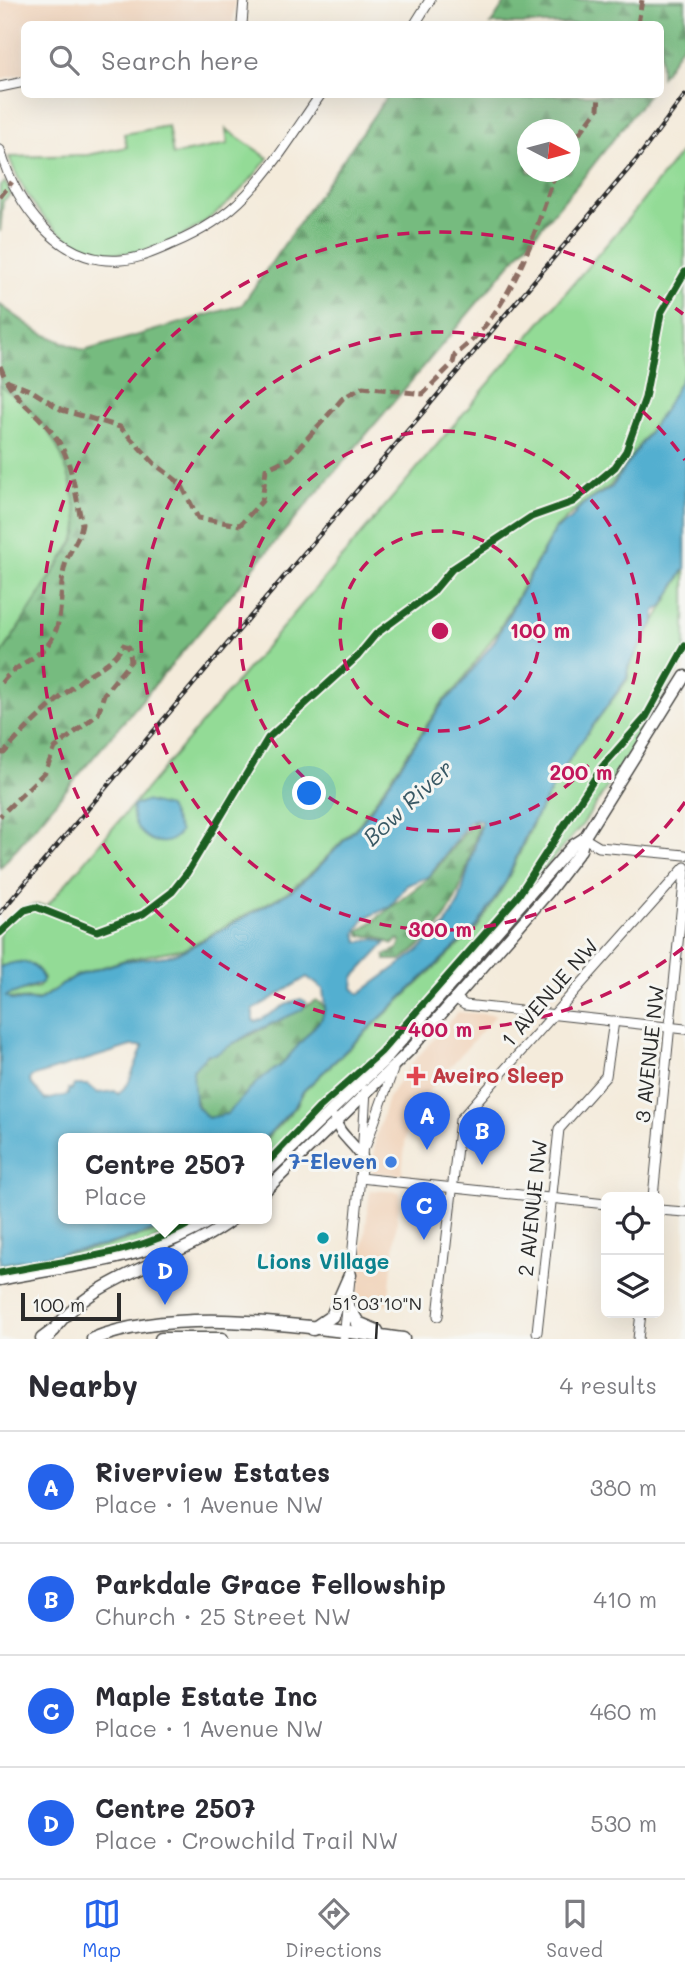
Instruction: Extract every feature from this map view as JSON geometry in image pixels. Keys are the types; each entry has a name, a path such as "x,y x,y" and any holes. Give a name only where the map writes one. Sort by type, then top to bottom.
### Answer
{"highway":[{"path":"312,1329 332,1316 350,1275"},
{"path":"347,1305 363,1326 403,1339"},
{"path":"93,1339 130,1327 179,1322 239,1323 403,1339"},
{"path":"162,1339 222,1339"}],"main road":[{"path":"272,1185 394,1067 563,875 684,680"},
{"path":"272,1168 366,1079 439,1003 573,845 584,838"},
{"path":"337,1106 336,1124 343,1134 351,1139 362,1157"},
{"path":"322,1137 343,1134"},
{"path":"0,1280 120,1260 175,1240 205,1224"},
{"path":"48,1335 96,1292 209,1236 226,1224"}],"street":[{"path":"242,21 244,0"},
{"path":"417,21 430,0"},
{"path":"0,86 21,82"},
{"path":"0,153 29,212 50,236 75,252 98,259 132,259 191,236 226,213 272,164 318,98"},
{"path":"584,838 599,847 685,855"},
{"name":"1 AVENUE NW","path":"438,1316 460,1120 685,869"},
{"name":"3 AVENUE NW","path":"654,1192 685,869"},
{"path":"456,998 465,1005 685,1029"},
{"name":"2 AVENUE NW","path":"537,1332 559,1129 606,1076 614,1021"},
{"path":"362,1157 380,1100 394,1067"},
{"path":"344,1335 362,1157 366,1079"},
{"path":"360,1178 601,1204"},
{"path":"664,1210 685,1212"},
{"path":"638,1339 640,1318"}],"shaded area":[{"path":"0,0 235,0 233,21 21,21 21,75 0,79"},
{"path":"458,1012 496,1015 408,1114 402,1175 373,1172 375,1140 388,1098 412,1063"},
{"path":"370,1190 400,1192 388,1305 357,1303"}],"green space":[{"path":"507,0 685,0 685,40 664,72 664,21 493,21"},
{"path":"386,98 646,98 580,181 580,119 517,119 517,182 579,182 0,868 0,657 75,539 78,525 66,466 51,435 29,409 0,386 0,305 39,332 84,351 242,305"},
{"path":"168,126 173,155 228,144 226,129 268,158 237,194 203,223 168,243 131,253 96,251 63,235 34,204 9,157 88,155 127,147 124,134"},
{"path":"685,147 685,371 666,407 610,486 582,504 555,529 498,631 456,689 443,701 360,823 314,870 289,891 186,948 124,960 75,976 38,1000 7,998 9,994 39,987 44,979 36,967 25,962 0,967 0,930 26,908 47,906 633,213"},
{"path":"5,182 11,194 3,201 0,232 0,185"},
{"path":"0,386 29,409 51,435 66,466 78,525 75,539 0,657"},
{"path":"685,569 685,658 651,719 583,824 371,1068 272,1160 272,1133 296,1107 304,1091 478,927 507,881 535,819 575,750 628,679 629,667"},
{"path":"474,821 479,825 467,867 446,916 420,946 401,960 385,960 385,955 398,949 401,941 398,939 393,944 378,937 360,935 359,932 428,879"},
{"path":"316,1000 325,1007 322,1018 275,1072 258,1081 227,1114 210,1119 204,1114 193,1090 196,1065 212,1053"},
{"path":"169,1224 187,1224 141,1246 0,1272 0,1265 103,1247 165,1229"}],"water":[{"name":"Bow River","path":"685,372 685,568 662,607 655,611 655,620 628,667 627,678 573,753 528,830 506,881 477,926 303,1091 295,1106 270,1133 58,1133 58,1224 169,1224 168,1226 103,1246 0,1264 0,967 24,962 35,967 43,979 42,983 6,996 12,1000 38,1001 76,976 124,961 167,956 187,949 290,892 315,871 363,821 444,702 457,690 494,642 555,530 571,519 582,505 612,487 666,407","holes":["470,821 481,821 459,902 445,926 418,951 359,994 353,988 354,977 386,943 376,939 358,942 356,933 365,918 390,907 407,885 428,877","307,977 323,989 325,1007 322,1018 282,1064 258,1081 227,1114 208,1118 195,1104 193,1070 208,1054 216,1054 251,1033 302,1010 306,1002 301,999 255,1022 253,1020 253,1010","131,1046 143,1046 128,1084 118,1094 115,1091 98,1093 88,1085 74,1085 72,1090 68,1089 68,1095 45,1100 30,1082 31,1077"]},
{"path":"145,801 168,807 180,832 173,839 156,842 141,832 133,816 133,806"}],"railway":[{"path":"0,913 637,159 685,95"}],"marked path":[{"path":"638,21 642,0"},
{"path":"580,133 598,109 599,98"},
{"path":"0,197 12,182"},
{"path":"6,381 32,391 62,410 120,427 155,464 181,484 198,518 240,525 262,501 266,469 290,458 343,398 363,387 423,394 453,363 455,355 492,317 519,271 552,182"},
{"path":"0,366 11,388 46,425 60,445 69,466 82,524 64,570 59,616 53,637 46,647 10,674 0,685"},
{"path":"0,752 4,753 49,707 108,662 123,645 129,647 131,661 104,694 98,714 55,748 45,772 0,816"}],"cycle path":[{"path":"0,933 25,910 36,907 97,931 143,914 172,892 187,873 268,738 357,657 376,634 432,593 452,569 531,517 573,502 615,467 626,451 645,398 661,313 685,272"},
{"path":"272,1158 319,1108 381,1052 518,896 602,767 646,717 685,646"},
{"path":"0,1273 126,1249 188,1224"}],"place":[{"name":"Aveiro Sleep","path":"416,1076"},
{"name":"Riverview Estates","path":"427,1150"},
{"name":"7-Eleven","path":"391,1162"},
{"name":"Parkdale Grace Fellowship","path":"482,1165"},
{"name":"Lions Village","path":"323,1238"},
{"name":"Maple Estate Inc","path":"424,1240"},
{"name":"Centre 2507","path":"165,1305"}]}
